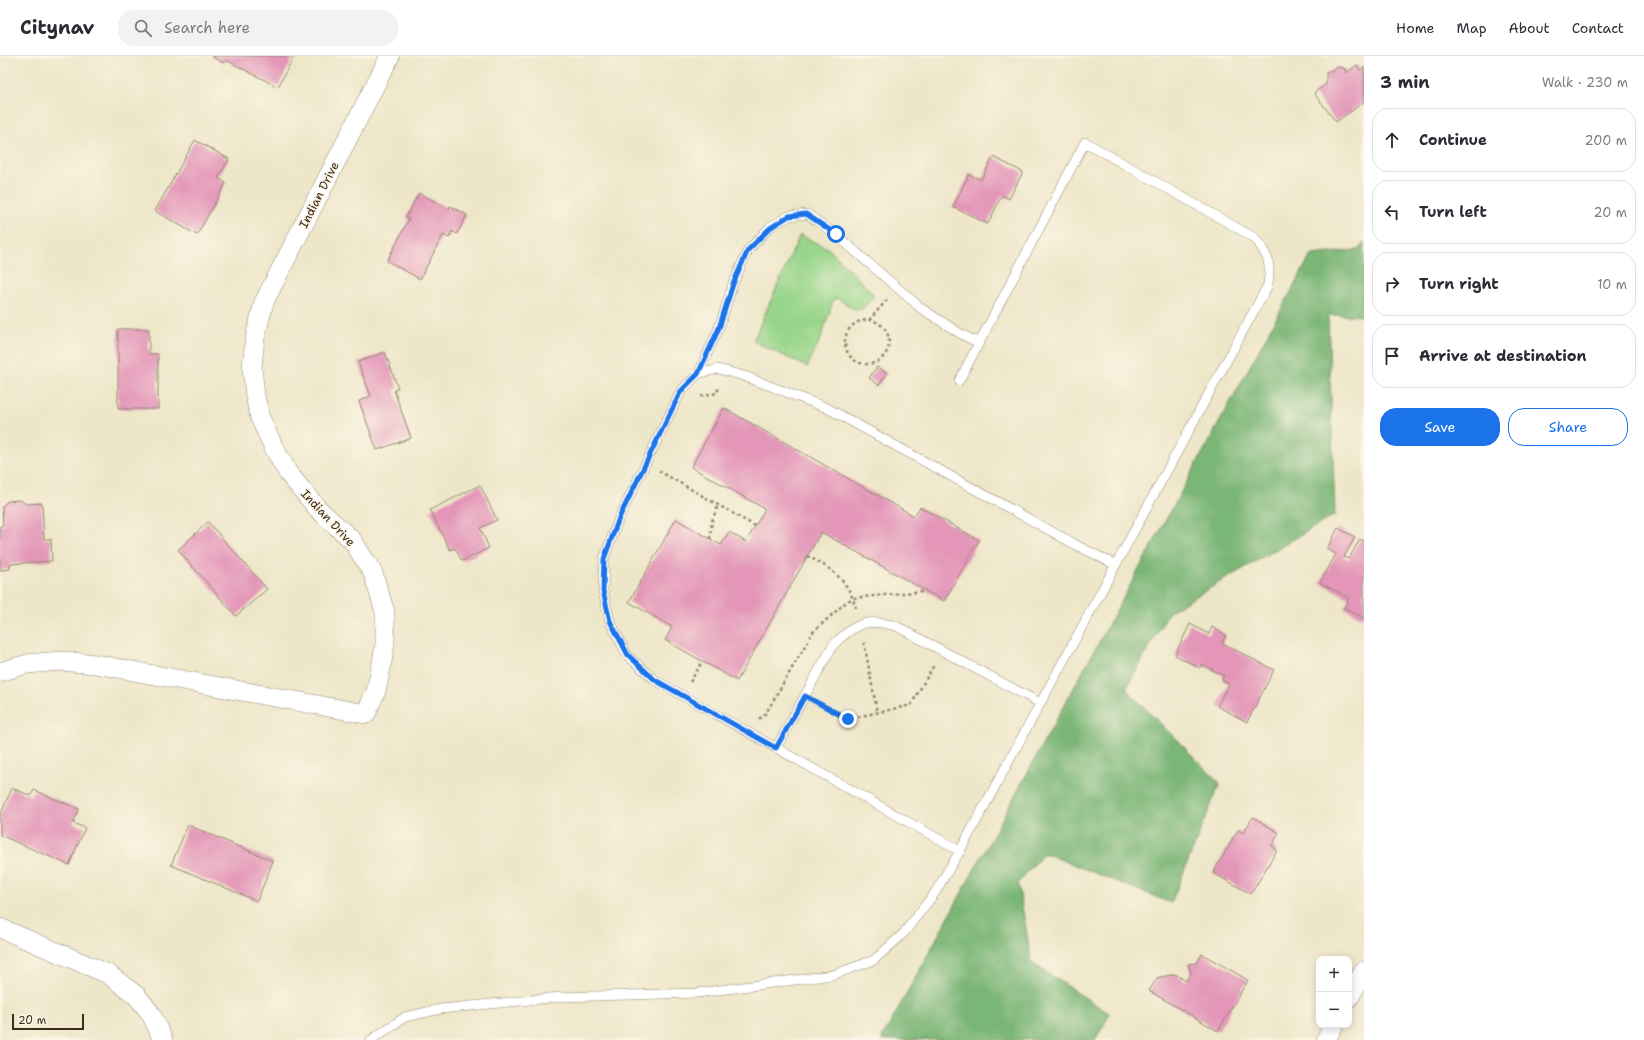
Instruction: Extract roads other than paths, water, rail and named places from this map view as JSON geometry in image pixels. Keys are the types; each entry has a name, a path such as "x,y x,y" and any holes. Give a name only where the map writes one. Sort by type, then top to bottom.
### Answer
{"street":[{"name":"Indian Drive","path":"0,672 27,664 60,661 95,664 366,714 376,691 385,644 385,612 373,573 352,540 319,510 288,473 260,418 255,396 252,367 255,338 264,302 390,56"},
{"path":"0,928 108,974 137,996 151,1014 163,1040"},
{"path":"1352,993 1364,971"},
{"path":"1326,1040 1332,1028"}],"lane":[{"path":"371,1040 405,1017 441,1009 561,997 698,993 833,976 874,960 903,934 934,894 960,851 1268,286 1270,270 1267,255 1256,238 1085,142 959,382"},
{"path":"960,851 655,680 628,655 610,621 603,591 604,559 619,518 681,391 698,374 719,328 733,284 748,250 770,228 789,216 806,214 836,234 922,309 961,334 979,343"},
{"path":"698,374 718,369 752,378 827,408 1078,546 1116,564"},
{"path":"776,748 833,645 847,632 861,624 878,622 896,626 1040,703"}]}
